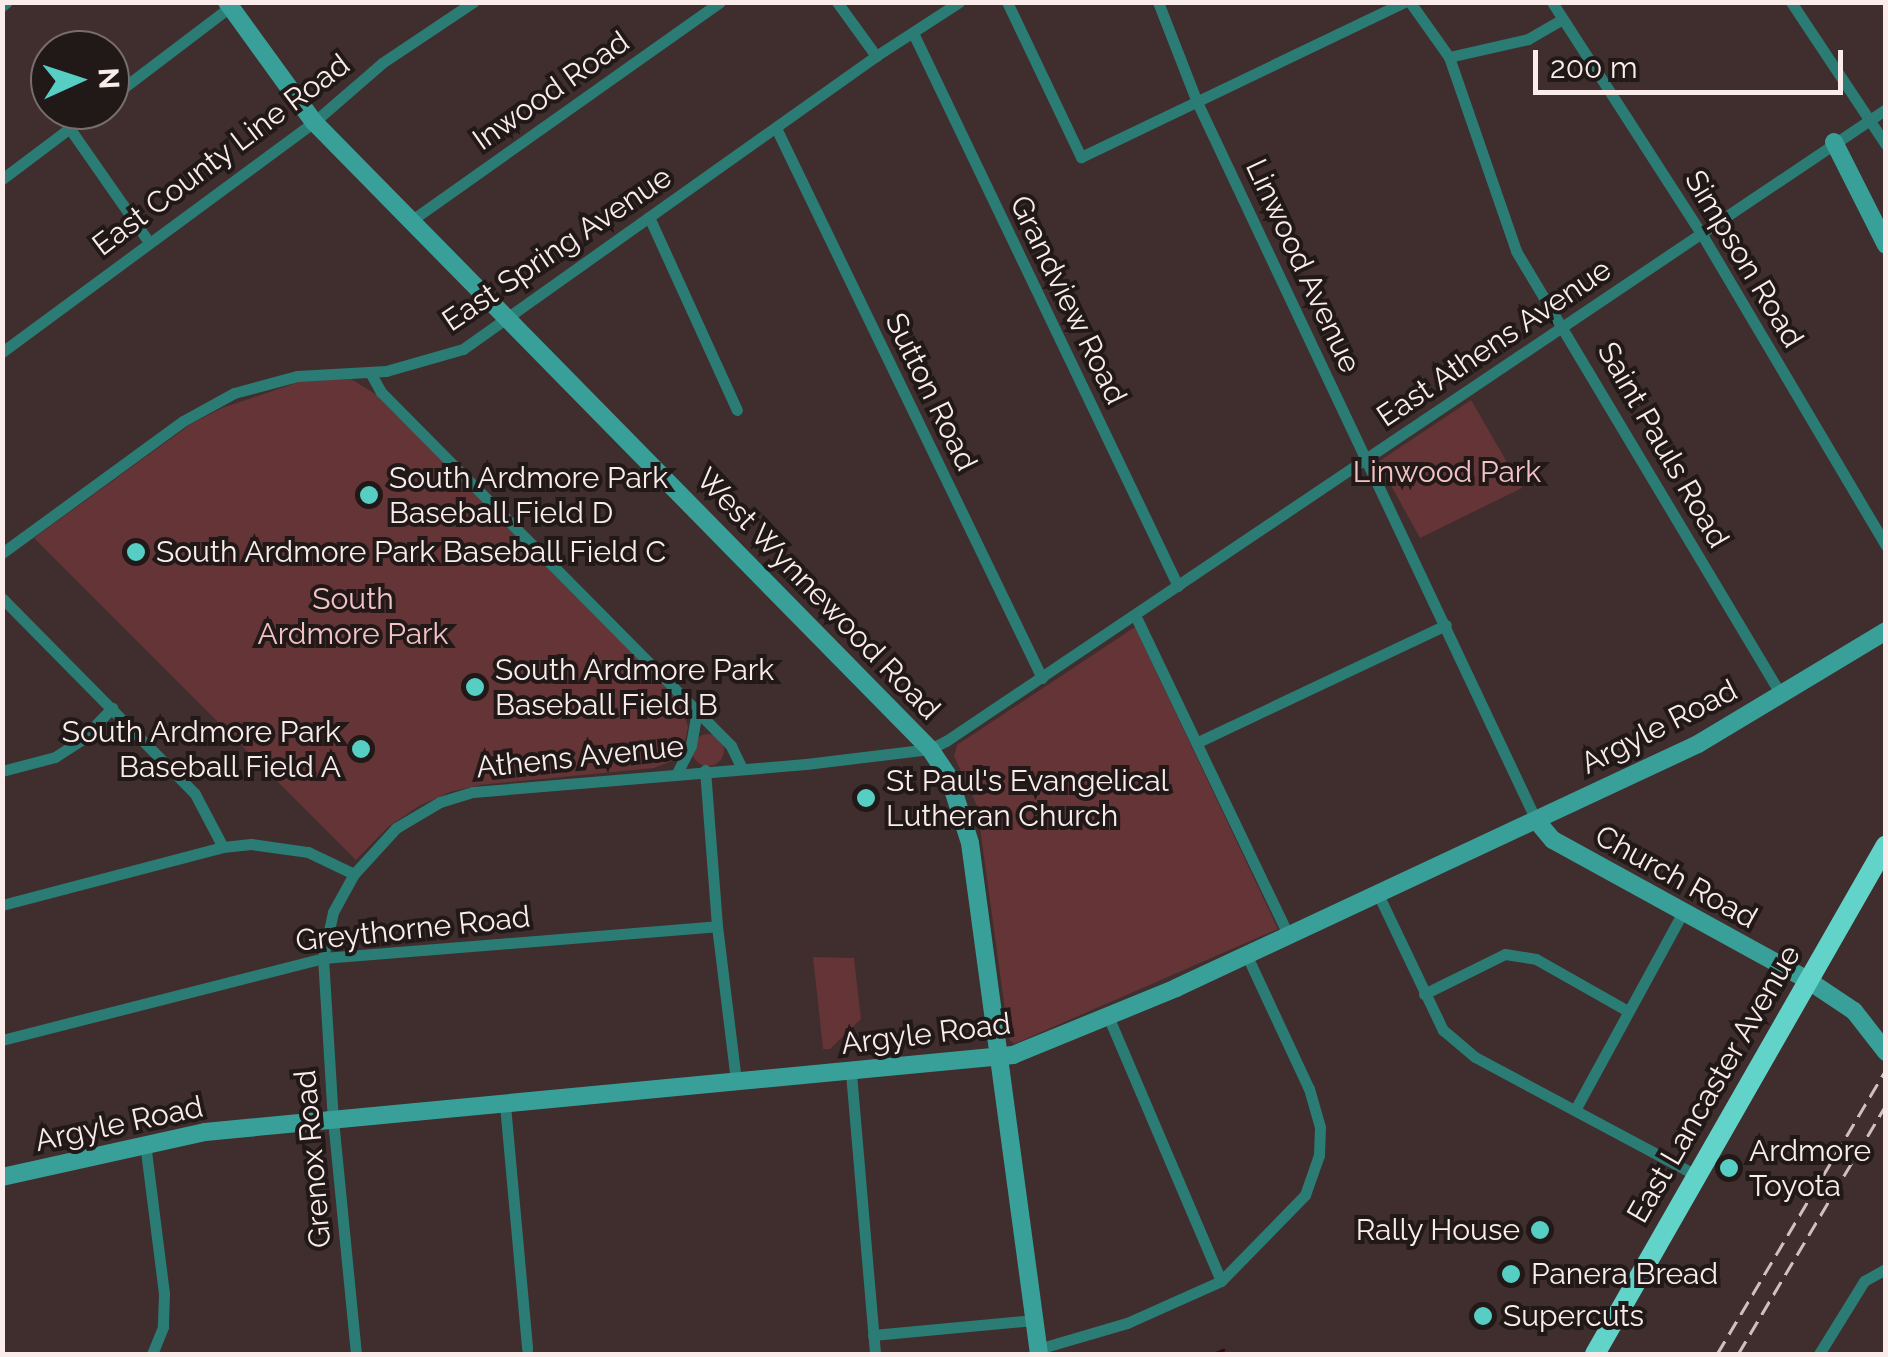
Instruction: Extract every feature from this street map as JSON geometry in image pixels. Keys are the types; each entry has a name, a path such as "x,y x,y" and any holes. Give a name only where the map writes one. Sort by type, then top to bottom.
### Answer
{"highway":[{"name":"East Lancaster Avenue","path":"1595,1354 1694,1174 1886,845"}],"street":[{"name":"East County Line Road","path":"2,352 314,122 382,63 473,2"},
{"name":"Inwood Road","path":"412,220 720,2"},
{"path":"837,2 876,56"},
{"name":"East Spring Avenue","path":"2,553 160,436 218,400 285,378 372,374 464,349 876,56 959,2"},
{"path":"1007,2 1081,158 1407,2"},
{"name":"Linwood Avenue","path":"1158,2 1197,102 1536,820"},
{"name":"Saint Pauls Road","path":"1407,2 1450,57 1516,251 1780,694"},
{"name":"Simpson Road","path":"1552,2 1701,233 1886,546"},
{"path":"1791,2 1886,145"},
{"name":"West Wynnewood Road","path":"231,4 314,122 930,748 949,777 964,814 1039,1352"},
{"path":"130,82 231,4"},
{"path":"1450,57 1528,39 1562,20"},
{"name":"Grandview Road","path":"914,34 1178,586"},
{"name":"East Athens Avenue","path":"930,748 1042,678 1886,109"},
{"name":"Sutton Road","path":"776,128 1042,678"},
{"path":"2,179 69,130"},
{"path":"71,130 148,241"},
{"path":"1834,142 1885,243"},
{"path":"648,217 737,410"},
{"path":"372,374 381,392 731,746 742,769"},
{"path":"2,598 195,794 223,847"},
{"path":"1135,615 1290,936"},
{"path":"1198,742 1446,625"},
{"name":"Argyle Road","path":"2,1177 145,1142 999,1058 1247,956 1698,744 1886,631"},
{"path":"2,771 55,757 81,740 112,708"},
{"path":"678,772 692,745 697,711"},
{"name":"Athens Avenue","path":"323,958 333,912 354,874 406,821 462,794 930,748"},
{"path":"706,770 717,926 736,1081"},
{"name":"Church Road","path":"1536,820 1553,840 1808,981 1854,1011 1883,1048"},
{"path":"2,905 223,847 280,845 322,857 354,874"},
{"path":"1378,894 1443,1030 1475,1058 1694,1174"},
{"path":"1575,1110 1683,912"},
{"name":"Greythorne Road","path":"2,1040 323,958 717,926"},
{"path":"1424,994 1505,954 1536,958 1628,1011"},
{"path":"1039,1352 1127,1324 1221,1281 1305,1195 1319,1155 1320,1126 1309,1089 1247,956"},
{"name":"Grenox Road","path":"323,958 332,1121 356,1354"},
{"path":"1108,1016 1221,1281"},
{"path":"851,1073 875,1354"},
{"path":"505,1105 527,1349"},
{"path":"145,1142 164,1294 163,1327 152,1354"},
{"path":"1819,1354 1864,1281 1886,1269"},
{"path":"874,1335 1035,1320"}],"green space":[{"name":"South Ardmore Park","path":"351,379 377,395 680,702 688,727 684,744 672,761 654,768 480,785 450,792 419,806 388,827 356,860 34,538 191,424 222,408 302,381"},
{"name":"Linwood Park","path":"1471,400 1522,488 1420,538 1378,462"},
{"path":"1135,627 1278,929 1014,1044 1009,1039 977,806 954,756 957,745"},
{"path":"708,734 719,739 724,750 719,761 708,766 697,761 692,750 697,739"},
{"path":"813,957 854,958 861,1019 830,1049 823,1049"}],"waterway":[{"path":"1213,1354 1223,1350"}],"railway":[{"path":"1717,1354 1886,1069"},
{"path":"1738,1354 1886,1105"}],"place":[{"name":"South Ardmore Park Baseball Field D","path":"369,495"},
{"name":"South Ardmore Park Baseball Field C","path":"136,552"},
{"name":"South Ardmore Park Baseball Field B","path":"475,687"},
{"name":"South Ardmore Park Baseball Field A","path":"361,749"},
{"name":"St Paul's Evangelical Lutheran Church","path":"866,798"},
{"name":"Ardmore Toyota","path":"1729,1168"},
{"name":"Rally House","path":"1540,1230"},
{"name":"Panera Bread","path":"1511,1274"},
{"name":"Supercuts","path":"1483,1316"}]}
